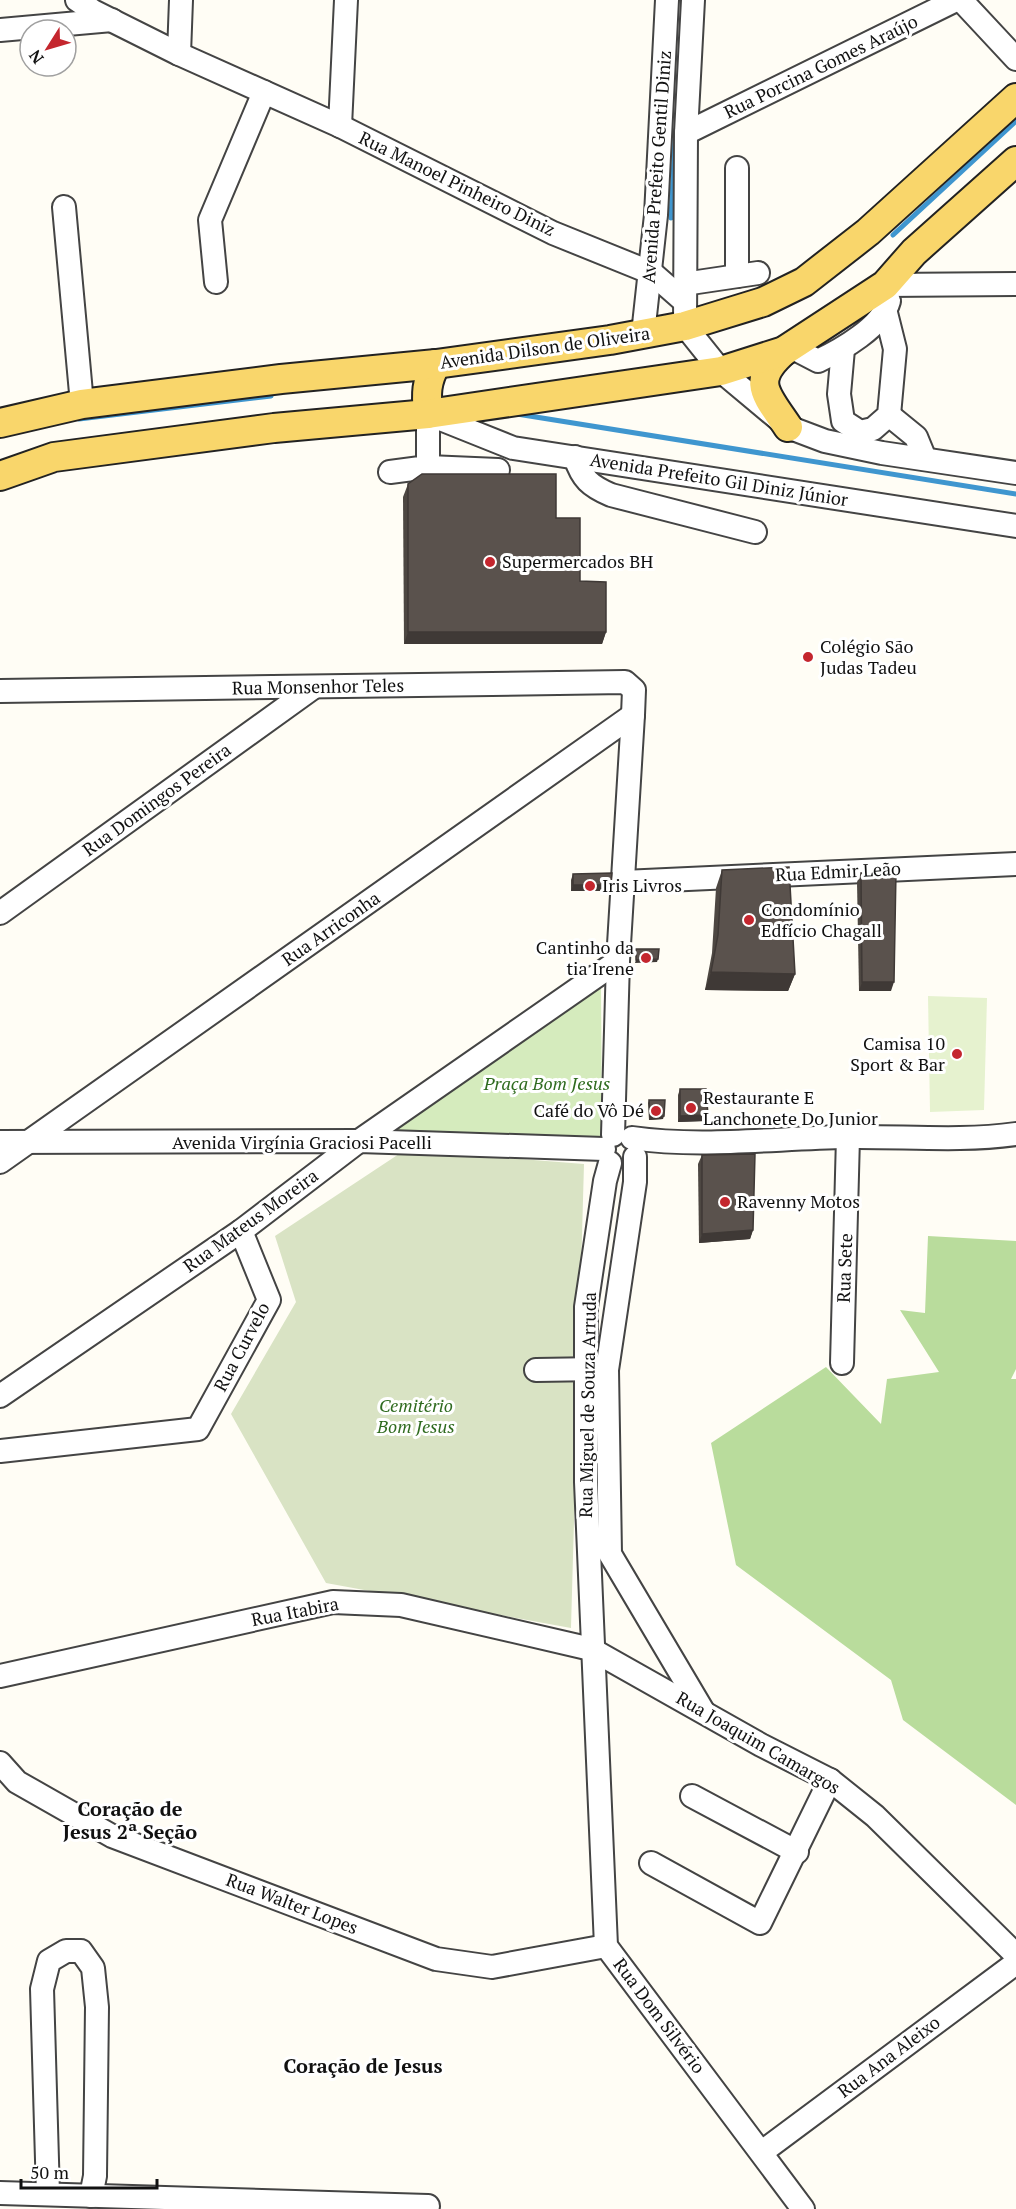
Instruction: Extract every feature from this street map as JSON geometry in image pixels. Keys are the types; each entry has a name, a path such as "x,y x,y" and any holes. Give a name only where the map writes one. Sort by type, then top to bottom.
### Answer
{"main road":[{"name":"Avenida Dilson de Oliveira","path":"0,423 82,404 281,379 436,364 643,334 684,304 763,302 804,282 867,232 1016,98"},
{"path":"0,476 54,457 274,428 428,414 722,371 787,349 888,294 914,252 1016,161"},
{"path":"787,349 768,366 763,379 767,394 788,428"},
{"path":"428,414 426,394 428,378 436,364"}],"street":[{"name":"Rua Manoel Pinheiro Diniz","path":"77,0 179,54 340,126 553,233 652,273 684,304 722,371 788,428"},
{"path":"179,54 181,0"},
{"path":"340,126 346,0"},
{"name":"Avenida Prefeito Gentil Diniz","path":"643,334 652,273 667,0"},
{"name":"Avenida Prefeito Gentil Diniz","path":"684,304 686,133 693,0"},
{"name":"Rua Porcina Gomes Araújo","path":"686,133 956,0"},
{"path":"961,0 1016,59"},
{"path":"0,30 112,20"},
{"path":"216,282 210,220 264,92"},
{"path":"684,304 747,275 737,168"},
{"path":"64,207 82,404"},
{"path":"787,349 818,361 843,350 888,294 1016,284"},
{"path":"843,350 839,394 843,421 860,432 873,429 889,415 895,349 888,294"},
{"path":"428,414 428,467"},
{"name":"Avenida Prefeito Gil Diniz Júnior","path":"428,414 513,448 1016,525"},
{"path":"889,415 916,437 926,459"},
{"path":"788,428 825,441 1016,473"},
{"path":"575,457 580,474 591,487 611,495 755,532"},
{"path":"390,472 428,467 498,470"},
{"name":"Rua Monsenhor Teles","path":"0,691 625,682 634,690"},
{"name":"Rua Domingos Pereira","path":"0,913 314,687"},
{"name":"Rua Miguel de Souza Arruda","path":"591,1649 586,1482 596,1369 635,1182 622,1149 618,961 634,690"},
{"name":"Rua Arriconha","path":"0,1162 633,715"},
{"name":"Rua Edmir Leão","path":"623,882 1016,864"},
{"name":"Rua Mateus Moreira","path":"0,1396 241,1231 360,1141 618,961"},
{"name":"Avenida Virgínia Graciosi Pacelli","path":"0,1142 360,1141 622,1149 666,1143 848,1137 981,1139 1016,1134"},
{"name":"Rua Sete","path":"842,1363 848,1137"},
{"name":"Rua Curvelo","path":"0,1451 198,1428 269,1300 241,1231"},
{"path":"536,1370 596,1369"},
{"name":"Rua Miguel de Souza Arruda","path":"596,1369 610,1554 704,1712"},
{"name":"Rua Itabira","path":"0,1676 333,1602 401,1605 591,1649"},
{"name":"Rua Joaquim Camargos","path":"591,1649 704,1712 875,1816 1016,1955"},
{"name":"Rua Dom Silvério","path":"591,1649 606,1946 803,2209"},
{"name":"Rua Walter Lopes","path":"0,1763 17,1782 112,1836 436,1959 492,1968 606,1946"},
{"path":"651,1863 760,1923 827,1788"},
{"path":"692,1796 797,1852"},
{"path":"48,2194 42,1989 49,1961 66,1951 81,1951 93,1968 97,2007 95,2176 91,2196"},
{"name":"Rua Ana Aleixo","path":"762,2152 1016,1963"},
{"path":"0,2193 91,2196 153,2203 428,2206"}],"green space":[{"name":"Praça Bom Jesus","path":"601,981 602,1139 379,1136"},
{"name":"Camisa 10 Sport & Bar","path":"928,996 987,998 984,1110 930,1112"},
{"name":"Cemitério Bom Jesus","path":"405,1150 584,1164 571,1628 326,1583 231,1414 296,1302 275,1236"},
{"path":"928,1236 1016,1241 1016,1369 1011,1379 1016,1379 1016,1805 903,1720 891,1680 736,1565 711,1443 826,1367 881,1424 887,1379 939,1372 900,1310 925,1313"}],"building":[{"name":"Supermercados BH","path":"422,474 556,474 556,518 580,518 580,581 606,582 606,632 408,632 408,484"},
{"name":"Condomínio Edfício Chagall","path":"789,867 795,974 711,972 718,935 722,870"},
{"path":"896,872 894,982 862,982 861,873"},
{"path":"612,873 611,885 573,885 573,874"},
{"name":"Cantinho da tia Irene","path":"636,949 659,949 658,959 636,960"},
{"name":"Restaurante E Lanchonete Do Junior","path":"680,1089 706,1089 708,1115 680,1116"},
{"name":"Café do Vô Dé","path":"649,1100 665,1100 664,1116 650,1117"},
{"name":"Ravenny Motos","path":"755,1154 753,1230 702,1234 702,1155"}],"waterway":[{"path":"893,235 1016,121"},
{"path":"671,218 675,139"},
{"path":"79,419 271,396"},
{"path":"517,414 1016,494"}],"place":[{"name":"Supermercados BH","path":"490,562"},
{"name":"Colégio São Judas Tadeu","path":"808,657"},
{"name":"Iris Livros","path":"590,886"},
{"name":"Condomínio Edfício Chagall","path":"749,920"},
{"name":"Cantinho da tia Irene","path":"646,958"},
{"name":"Camisa 10 Sport & Bar","path":"957,1054"},
{"name":"Restaurante E Lanchonete Do Junior","path":"691,1108"},
{"name":"Café do Vô Dé","path":"656,1111"},
{"name":"Ravenny Motos","path":"725,1202"}],"district":[{"name":"Coração de Jesus 2ª Seção","path":"130,1820"},
{"name":"Coração de Jesus","path":"363,2066"}]}
